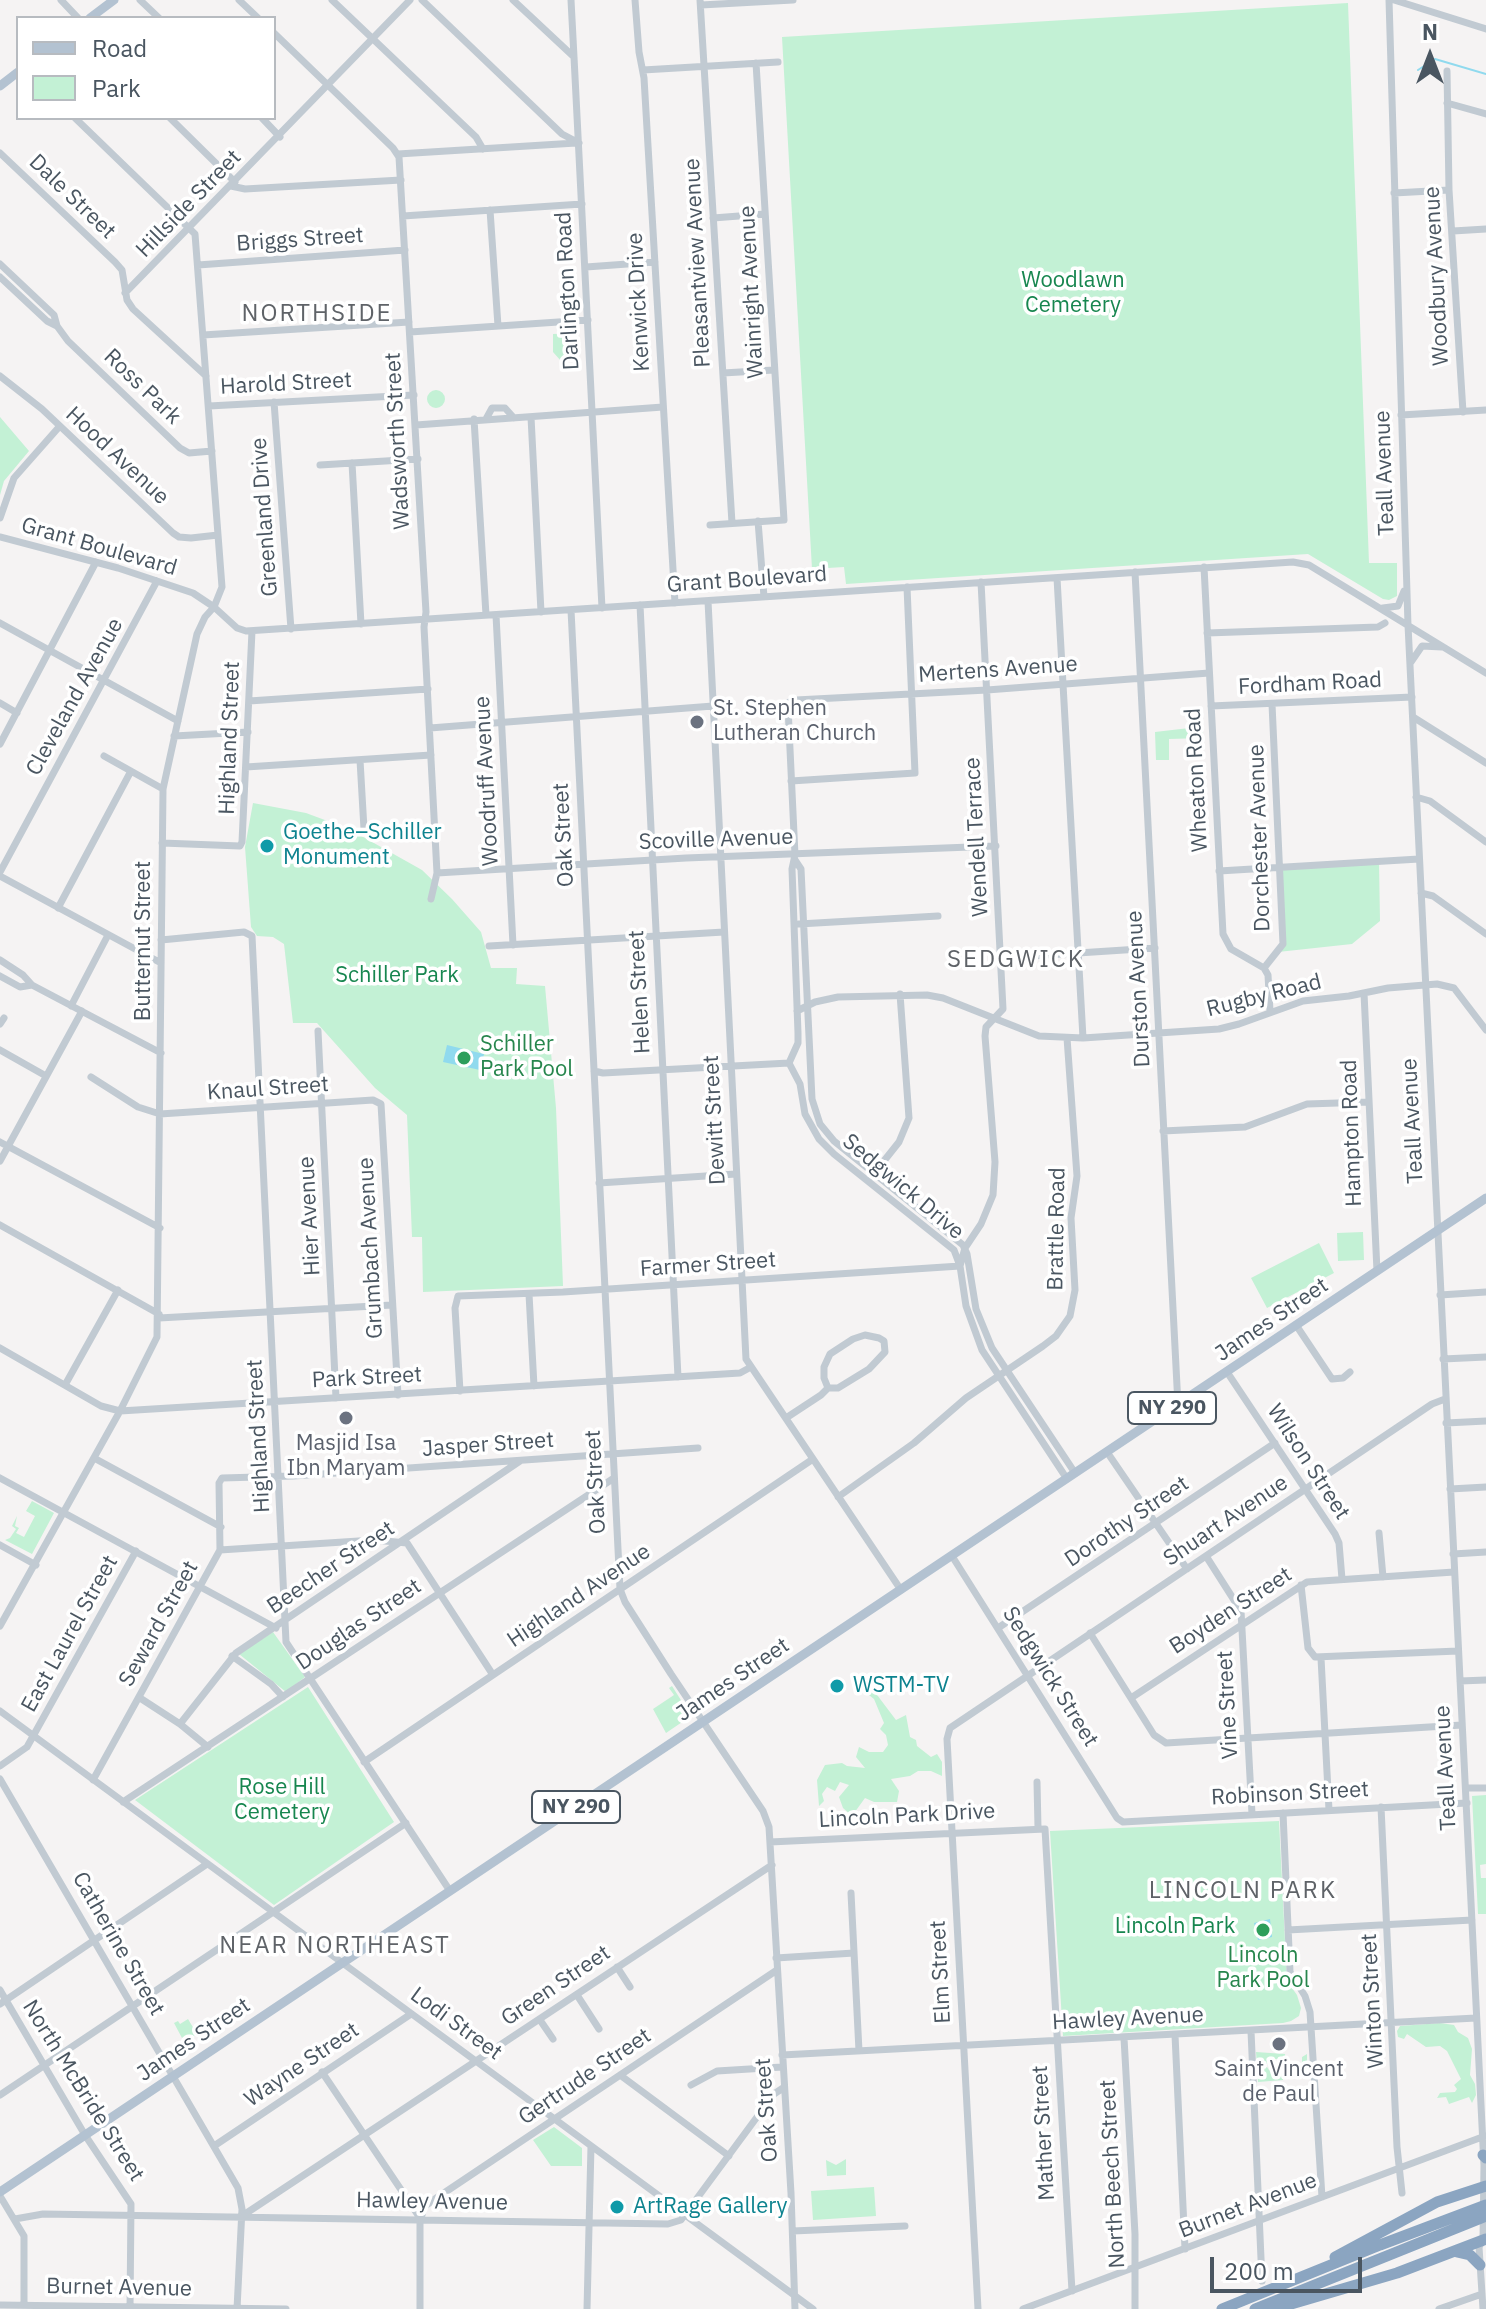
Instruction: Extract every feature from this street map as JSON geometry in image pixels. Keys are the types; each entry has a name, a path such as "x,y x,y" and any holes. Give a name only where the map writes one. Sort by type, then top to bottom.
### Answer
{"highway":[{"path":"1296,2279 1427,2207 1485,2186"},
{"path":"1255,2309 1466,2217 1486,2205"},
{"path":"1222,2309 1466,2217 1486,2216"},
{"path":"1274,2309 1397,2273 1485,2241"},
{"path":"1456,2252 1470,2255 1480,2265"}],"main road":[{"path":"93,16 114,0"},
{"path":"0,86 16,74"},
{"name":"James Street","path":"0,2194 1486,1198"}],"street":[{"path":"61,0 76,16"},
{"path":"140,0 157,16"},
{"path":"239,0 256,16"},
{"path":"332,0 476,137 483,149"},
{"name":"Hillside Street","path":"125,293 410,0"},
{"path":"422,0 562,134 579,143"},
{"path":"513,0 574,57"},
{"name":"Darlington Road","path":"571,0 602,608"},
{"name":"Kenwick Drive","path":"635,0 643,70 675,603"},
{"path":"701,3 793,0"},
{"path":"1391,0 1486,29"},
{"name":"Teall Avenue","path":"1391,0 1408,625 1472,1920 1478,1962 1476,2020 1485,2156 1485,2241 1479,2247 1483,2309"},
{"name":"Pleasantview Avenue","path":"701,3 732,523"},
{"path":"276,35 398,154 579,143"},
{"path":"643,70 778,62"},
{"name":"Wainright Avenue","path":"756,63 784,520 758,521"},
{"name":"Woodbury Avenue","path":"1447,71 1449,190 1463,412"},
{"path":"1447,103 1486,114"},
{"path":"77,120 190,229"},
{"path":"172,120 233,184 245,189 401,180"},
{"path":"264,120 280,137"},
{"name":"Dale Street","path":"0,153 115,262 124,277 125,293 133,309 206,376"},
{"name":"Wadsworth Street","path":"398,154 426,619 437,873 431,899"},
{"path":"1394,193 1449,190"},
{"path":"403,216 582,204"},
{"path":"490,210 498,326"},
{"path":"713,218 765,214"},
{"name":"Butternut Street","path":"0,1626 120,1411 157,1337 163,789 197,634 222,587 196,238 190,229"},
{"path":"1453,231 1486,229"},
{"name":"Briggs Street","path":"198,265 405,250"},
{"path":"586,267 655,262"},
{"name":"Ross Park","path":"0,264 54,315 57,326 68,341 180,448 189,453 212,451"},
{"name":"Ross Park","path":"0,277 47,321 57,326"},
{"path":"410,332 588,320"},
{"path":"203,335 409,322"},
{"path":"723,373 774,370"},
{"name":"Hood Avenue","path":"0,376 28,397 179,537 218,535"},
{"name":"Harold Street","path":"209,406 414,395"},
{"name":"Greenland Drive","path":"274,402 291,629"},
{"path":"416,425 663,407"},
{"path":"1401,415 1486,410"},
{"path":"531,417 541,612"},
{"path":"474,419 486,615"},
{"path":"0,518 14,478 59,427"},
{"path":"320,465 418,459"},
{"path":"352,463 361,624"},
{"path":"710,525 758,521 764,597"},
{"name":"Grant Boulevard","path":"0,537 96,562 193,593 237,628 252,631 1204,567 1304,563 1486,673"},
{"path":"0,744 96,562"},
{"name":"Wheaton Road","path":"1204,567 1224,939 1240,956 1264,968"},
{"name":"Durston Avenue","path":"1135,572 1178,1405"},
{"path":"1057,578 1083,1038"},
{"name":"Cleveland Avenue","path":"0,874 157,581"},
{"path":"1380,608 1398,606 1407,581"},
{"name":"Wendell Terrace","path":"960,1266 965,1248 989,1210 995,1184 985,1036 986,1027 1003,1009 981,582"},
{"path":"791,781 911,775 916,771 907,587"},
{"name":"Dewitt Street","path":"708,601 744,1345 751,1367 901,1590"},
{"name":"Helen Street","path":"640,605 678,1377"},
{"name":"Oak Street","path":"571,610 620,1589 625,1602 763,1811 769,1827 795,2309"},
{"name":"Woodruff Avenue","path":"496,615 513,945"},
{"path":"0,623 178,721"},
{"path":"1207,633 1378,627 1385,623"},
{"name":"Highland Street","path":"162,843 240,846 244,834 252,631"},
{"path":"1410,664 1422,646 1444,647"},
{"name":"Mertens Avenue","path":"789,702 1209,673"},
{"path":"249,701 428,689"},
{"name":"Fordham Road","path":"1211,706 1412,697"},
{"name":"Sedgwick Drive","path":"789,702 798,1043 789,1063 797,1077 805,1114 819,1139 965,1248 981,1322 1002,1373 1019,1408 1071,1476"},
{"path":"0,703 17,713"},
{"name":"Dorchester Avenue","path":"1264,968 1283,944 1272,704"},
{"path":"430,728 713,706"},
{"path":"1413,717 1486,763"},
{"path":"174,736 248,732"},
{"path":"246,767 431,755"},
{"path":"104,756 163,789"},
{"path":"360,760 364,829"},
{"path":"58,908 131,771"},
{"path":"1416,797 1430,801 1486,842"},
{"name":"Scoville Avenue","path":"437,873 996,846"},
{"name":"Sedgwick Drive","path":"795,858 801,869 812,1099 820,1124 871,1177 954,1250 973,1327 982,1350 1028,1403 1050,1435 1071,1476"},
{"path":"1219,871 1419,859"},
{"path":"0,874 161,963"},
{"path":"1421,893 1433,896 1486,934"},
{"path":"793,924 938,916"},
{"path":"489,946 724,932"},
{"name":"Highland Street","path":"161,940 248,933 253,940 285,1632 288,1646 450,1891"},
{"path":"71,1006 108,935"},
{"path":"1001,958 1155,948"},
{"path":"0,960 32,985 161,1053"},
{"path":"1264,968 1268,975 1270,1011"},
{"path":"0,976 20,987 32,985"},
{"name":"Rugby Road","path":"797,1011 815,1002 838,997 900,994 943,998 1039,1036 1083,1038 1219,1029 1303,1001 1425,984 1454,988 1486,1030"},
{"name":"Hampton Road","path":"1364,993 1377,1271"},
{"path":"871,1177 899,1142 909,1118 900,994"},
{"path":"0,1161 4,1144 82,1011"},
{"name":"Hier Avenue","path":"318,1031 336,1398"},
{"name":"Brattle Road","path":"838,1497 914,1443 966,1398 1056,1336 1064,1327 1073,1307 1075,1290 1071,1218 1077,1176 1067,1038"},
{"path":"795,1049 809,1053"},
{"path":"0,1050 46,1076"},
{"path":"594,1071 789,1063"},
{"path":"797,1077 810,1069"},
{"path":"91,1077 138,1107 160,1114"},
{"name":"Knaul Street","path":"160,1114 378,1101"},
{"name":"Grumbach Avenue","path":"378,1101 382,1111 398,1395"},
{"path":"1163,1131 1245,1127 1307,1104 1369,1102"},
{"path":"4,1144 160,1228"},
{"path":"599,1183 736,1174"},
{"path":"0,1225 159,1316 392,1305"},
{"name":"Farmer Street","path":"460,1391 455,1308 458,1296 672,1286 960,1266"},
{"path":"65,1385 118,1290"},
{"path":"1440,1295 1486,1292"},
{"path":"529,1294 534,1386"},
{"path":"973,1327 981,1322"},
{"path":"1296,1325 1332,1379 1343,1378 1350,1372"},
{"path":"786,1418 828,1388 838,1388 869,1369 885,1352 884,1341 865,1335 830,1354 824,1367 828,1388"},
{"name":"Park Street","path":"0,1348 101,1406 120,1411 740,1373 751,1367"},
{"path":"1443,1359 1486,1357"},
{"name":"Wilson Street","path":"1227,1372 1335,1534 1339,1543 1342,1579"},
{"name":"Shuart Avenue","path":"1028,1674 1432,1404 1445,1399"},
{"path":"1019,1408 1028,1403"},
{"path":"1446,1423 1486,1421"},
{"path":"1042,1441 1050,1435"},
{"name":"Dorothy Street","path":"998,1628 1275,1443"},
{"name":"Jasper Street","path":"222,1478 698,1448"},
{"path":"1107,1452 1187,1569"},
{"path":"94,1458 221,1527"},
{"name":"Highland Avenue","path":"364,1762 813,1459"},
{"name":"Beecher Street","path":"180,1724 232,1656 520,1461"},
{"path":"0,1478 285,1632"},
{"name":"Seward Street","path":"93,1780 220,1550 219,1483 222,1478"},
{"name":"Douglas Street","path":"123,1802 614,1478"},
{"path":"1450,1489 1486,1487"},
{"path":"1379,1533 1383,1577"},
{"path":"220,1550 374,1540 407,1543 493,1675"},
{"path":"0,1545 36,1565"},
{"name":"East Laurel Street","path":"0,1766 21,1753 33,1736 136,1551"},
{"path":"1453,1554 1486,1552"},
{"name":"Sedgwick Street","path":"952,1556 1117,1818"},
{"name":"Vine Street","path":"1206,1556 1239,1607 1242,1623 1252,1814"},
{"name":"Boyden Street","path":"1131,1698 1307,1582 1454,1572"},
{"path":"1301,1585 1311,1654 1321,1658 1458,1651"},
{"path":"1090,1633 1154,1735 1166,1743 1462,1725"},
{"path":"232,1656 271,1684 283,1697"},
{"path":"1321,1658 1329,1810"},
{"name":"Elm Street","path":"978,2309 947,1739 950,1728 1028,1674"},
{"path":"1460,1681 1486,1680"},
{"path":"140,1698 208,1747"},
{"name":"Lodi Street","path":"0,1711 813,2309"},
{"name":"Catherine Street","path":"0,1779 240,2193 237,2308"},
{"name":"Mather Street","path":"1037,1782 1072,2291"},
{"path":"1466,1788 1486,1788"},
{"name":"Robinson Street","path":"1117,1818 1126,1822 1467,1803"},
{"name":"Winton Street","path":"1381,1807 1402,2193"},
{"path":"1283,1813 1290,1972 1307,2000 1312,2028 1322,2197"},
{"path":"0,2095 406,1823"},
{"name":"Lincoln Park Drive","path":"770,1842 1041,1828"},
{"path":"3,2002 207,1864"},
{"name":"Green Street","path":"240,2218 772,1865"},
{"path":"851,1893 859,2051"},
{"path":"1288,1930 1472,1920"},
{"path":"776,1958 854,1953"},
{"path":"617,1967 630,1987"},
{"name":"Gertrude Street","path":"421,2219 424,2207 432,2201 777,1970"},
{"name":"North McBride Street","path":"0,1990 3,2002 128,2199 133,2216 130,2308"},
{"path":"577,1995 599,2029"},
{"name":"Wayne Street","path":"214,2146 411,2014"},
{"path":"540,2020 553,2039"},
{"name":"Hawley Avenue","path":"782,2055 1392,2023 1476,2020 1486,2023"},
{"path":"1251,2031 1262,2281"},
{"path":"1175,2035 1185,2249"},
{"name":"North Beech Street","path":"1124,2038 1136,2267 1135,2309"},
{"path":"691,2085 703,2076 722,2070 782,2067"},
{"path":"322,2072 421,2219 420,2309"},
{"path":"620,2075 729,2156"},
{"path":"685,2215 774,2094 783,2088"},
{"name":"Burnet Avenue","path":"1023,2309 1484,2137"},
{"path":"587,2309 591,2146"},
{"path":"0,2194 24,2236 24,2307"},
{"name":"Hawley Avenue","path":"15,2219 43,2214 668,2224 681,2220 685,2215"},
{"path":"793,2231 905,2226"},
{"path":"1439,2309 1482,2294"},
{"name":"Burnet Avenue","path":"0,2305 286,2309"}],"green space":[{"name":"Woodlawn Cemetery","path":"1348,3 1369,563 1397,563 1397,596 1383,599 1308,554 846,584 844,567 812,569 782,37"},
{"path":"573,333 577,336 578,360 561,361 553,352 553,334"},
{"path":"436,390 445,399 436,408 427,399"},
{"path":"0,417 29,451 4,481 0,495"},
{"path":"1198,727 1198,732 1203,732 1203,738 1169,739 1169,760 1156,760 1155,732"},
{"name":"Schiller Park","path":"253,803 306,813 349,829 422,870 481,932 491,968 517,968 516,984 545,986 556,1108 563,1286 423,1292 422,1237 412,1237 407,1115 375,1088 317,1023 293,1023 284,944 273,937 257,936 251,927 245,847"},
{"path":"1379,862 1380,921 1352,944 1278,952 1281,947 1280,868"},
{"path":"1363,1232 1364,1260 1338,1261 1337,1233"},
{"path":"1319,1243 1334,1273 1267,1308 1251,1278"},
{"path":"32,1501 54,1513 32,1554 5,1540 16,1529 12,1526 17,1516 15,1526 19,1528 16,1533 24,1537 35,1516 26,1511"},
{"path":"273,1632 305,1677 286,1692 239,1654"},
{"path":"868,1683 896,1720 906,1715 910,1737 931,1757 937,1754 942,1762 942,1776 931,1771 918,1771 910,1776 891,1779 899,1791 897,1802 874,1802 865,1798 852,1816 843,1808 839,1797 849,1785 840,1782 835,1791 827,1787 822,1794 824,1801 819,1806 817,1780 825,1765 842,1763 865,1768 856,1757 859,1747 869,1752 883,1752 888,1745 886,1735 880,1729 884,1723 874,1699 865,1692"},
{"path":"672,1686 691,1716 666,1733 653,1709 674,1695 669,1688"},
{"name":"Rose Hill Cemetery","path":"308,1687 394,1822 274,1905 135,1800"},
{"path":"1486,1795 1486,1864 1480,1865 1481,1878 1486,1878 1486,1914 1478,1914 1472,1796"},
{"name":"Lincoln Park","path":"1279,1821 1287,1981 1297,1995 1301,2008 1299,2016 1283,2023 1063,2036 1050,1831"},
{"path":"188,2019 197,2034 187,2040 186,2037 182,2038 174,2023 178,2021 180,2024"},
{"path":"1454,2025 1458,2032 1468,2038 1472,2049 1470,2075 1476,2095 1472,2103 1469,2097 1449,2104 1446,2097 1437,2098 1440,2093 1455,2092 1457,2089 1454,2085 1461,2079 1447,2051 1440,2046 1426,2047 1407,2034 1404,2039 1398,2037 1400,2026"},
{"path":"1256,2052 1285,2054 1286,2063 1276,2059 1257,2065"},
{"path":"1307,2054 1307,2072 1283,2073 1283,2080 1258,2082 1257,2067 1275,2071 1302,2068 1302,2057"},
{"path":"554,2127 582,2148 582,2166 551,2166 533,2140"},
{"path":"846,2159 846,2175 827,2176 826,2160 836,2165"},
{"path":"874,2187 876,2216 813,2220 811,2191"}],"water":[{"name":"Schiller Park Pool","path":"447,1045 484,1054 480,1070 443,1062"},
{"name":"Lincoln Park Pool","path":"1270,1919 1272,1937 1258,1940 1254,1923"}],"waterway":[{"path":"1418,70 1435,59 1486,74"}],"place":[{"name":"St. Stephen Lutheran Church","path":"697,722"},
{"name":"Goethe–Schiller Monument","path":"267,846"},
{"name":"Schiller Park Pool","path":"464,1058"},
{"name":"Masjid Isa Ibn Maryam","path":"346,1418"},
{"name":"WSTM-TV","path":"837,1686"},
{"name":"Lincoln Park Pool","path":"1263,1930"},
{"name":"Saint Vincent de Paul","path":"1279,2044"},
{"name":"ArtRage Gallery","path":"617,2207"}],"district":[{"name":"NORTHSIDE","path":"317,314"},
{"name":"SEDGWICK","path":"1016,960"},
{"name":"LINCOLN PARK","path":"1243,1891"},
{"name":"NEAR NORTHEAST","path":"335,1946"}]}
